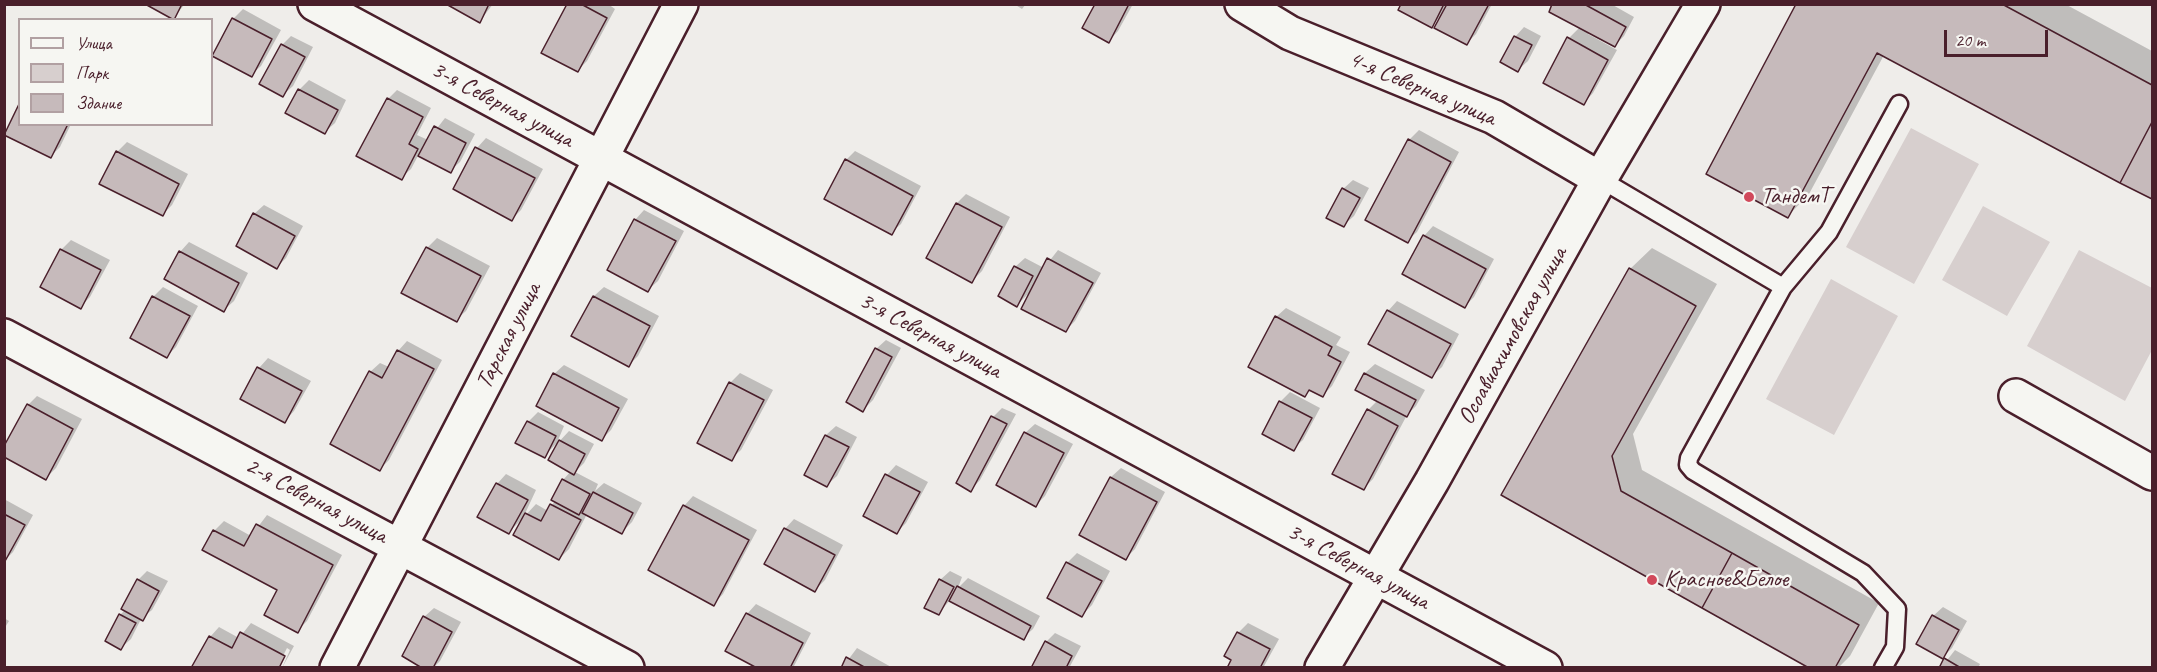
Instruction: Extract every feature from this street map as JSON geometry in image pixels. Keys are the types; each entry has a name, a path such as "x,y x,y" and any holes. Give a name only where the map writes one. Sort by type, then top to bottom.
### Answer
{"street":[{"name":"3-я Северная улица","path":"315,4 1545,668"},
{"name":"Тарская улица","path":"337,668 681,4"},
{"name":"4-я Северная улица","path":"1242,4 1290,33 1494,117 1600,179"},
{"name":"Осоавиахимовская улица","path":"1322,668 1376,577 1600,179 1703,4"},
{"name":"2-я Северная улица","path":"4,336 627,668"},
{"path":"2016,396 2152,473"}],"lane":[{"path":"1883,668 1895,647 1897,609 1863,573 1693,471 1688,465 1689,458 1783,286 1829,232 1899,104"},
{"path":"1600,179 1783,286"}],"green space":[{"path":"1911,128 1979,164 1914,284 1846,247"},
{"path":"1983,206 2050,242 2007,316 1942,280"},
{"path":"2079,250 2152,288 2152,350 2125,401 2027,346"},
{"path":"1831,279 1898,316 1834,435 1766,399"}],"building":[{"path":"145,4 182,4 175,18 170,18"},
{"path":"446,4 489,4 480,23"},
{"path":"567,4 581,4 607,18 578,72 541,53"},
{"path":"1095,4 1129,4 1109,43 1082,28"},
{"path":"1401,4 1444,4 1432,28 1398,10"},
{"path":"1447,4 1489,4 1467,45 1434,28"},
{"path":"1552,4 1584,4 1626,27 1615,47 1549,12"},
{"path":"1796,4 2002,4 2152,85 2152,122 2120,183 1877,53 1788,218 1706,174"},
{"path":"232,18 272,39 252,77 213,57"},
{"path":"1514,36 1532,45 1518,72 1500,62"},
{"path":"1567,37 1608,60 1584,105 1543,83"},
{"path":"281,44 305,57 283,97 259,84"},
{"path":"298,89 338,110 325,134 285,113"},
{"path":"387,98 423,117 409,144 418,149 402,180 356,156"},
{"path":"18,106 18,126 67,126 51,158 4,135"},
{"path":"2152,122 2152,199 2120,183"},
{"path":"434,126 466,143 451,173 418,156"},
{"path":"1408,139 1451,162 1408,243 1365,220"},
{"path":"475,147 535,178 512,221 453,189"},
{"path":"116,151 179,184 163,216 99,184"},
{"path":"845,159 913,196 892,235 824,199"},
{"path":"1342,188 1360,198 1344,227 1326,218"},
{"path":"956,203 1002,227 972,283 926,258"},
{"path":"253,213 295,236 277,269 236,246"},
{"path":"634,219 676,241 648,292 607,270"},
{"path":"1423,235 1486,269 1465,308 1402,274"},
{"path":"426,247 481,276 457,322 401,293"},
{"path":"60,249 101,270 81,309 40,287"},
{"path":"179,251 239,283 224,312 164,279"},
{"path":"1047,258 1093,283 1066,332 1021,309"},
{"path":"1014,266 1033,276 1017,307 998,296"},
{"path":"1629,268 1696,306 1612,456 1621,491 1732,553 1702,608 1501,495"},
{"path":"152,296 190,316 167,358 130,338"},
{"path":"593,296 650,326 629,367 571,336"},
{"path":"1387,310 1451,344 1432,378 1368,344"},
{"path":"1275,316 1332,347 1328,355 1341,362 1323,397 1309,390 1305,397 1248,367"},
{"path":"875,348 892,357 863,412 846,402"},
{"path":"397,350 434,369 380,471 330,444 369,371 382,378"},
{"path":"257,367 302,391 285,423 240,399"},
{"path":"553,373 619,408 602,441 536,406"},
{"path":"1364,373 1416,400 1407,417 1355,390"},
{"path":"729,382 764,400 732,461 697,443"},
{"path":"1279,401 1312,418 1294,451 1262,434"},
{"path":"27,404 73,429 46,480 4,457 4,446"},
{"path":"1367,409 1398,426 1364,490 1332,474"},
{"path":"991,416 1007,424 971,492 956,483"},
{"path":"527,421 556,436 545,458 515,443"},
{"path":"1024,432 1064,453 1036,507 996,485"},
{"path":"825,435 849,447 827,487 804,475"},
{"path":"559,440 585,454 574,475 548,460"},
{"path":"885,474 920,492 897,534 863,516"},
{"path":"1110,477 1157,502 1126,560 1079,535"},
{"path":"562,479 590,494 579,515 551,500"},
{"path":"496,483 528,500 509,534 477,517"},
{"path":"593,492 633,513 622,534 582,513"},
{"path":"550,504 581,520 559,560 513,535 525,513 541,521"},
{"path":"683,505 749,540 714,606 648,570"},
{"path":"4,514 25,525 4,563"},
{"path":"256,524 333,565 298,633 264,615 277,590 202,550 213,530 244,546"},
{"path":"784,528 835,555 815,592 764,564"},
{"path":"1732,553 1859,625 1835,668 1809,668 1702,608"},
{"path":"1066,562 1102,581 1082,617 1047,598"},
{"path":"137,579 159,591 143,621 121,609"},
{"path":"939,579 954,587 939,615 924,608"},
{"path":"957,586 1031,626 1024,640 949,601"},
{"path":"746,613 803,643 790,668 757,668 725,651"},
{"path":"119,614 136,623 121,650 105,641"},
{"path":"1932,615 1959,630 1943,659 1916,644"},
{"path":"423,616 452,632 433,668 422,668 402,656"},
{"path":"240,632 285,656 279,668 191,668 209,636 232,648"},
{"path":"1237,632 1270,649 1260,668 1227,668 1231,660 1224,656"},
{"path":"1045,641 1072,656 1066,668 1031,668"},
{"path":"846,657 866,668 841,668"},
{"path":"1944,658 1961,668 1939,668"}],"place":[{"name":"ТандемТ","path":"1749,197"},
{"name":"Красное&Белое","path":"1652,580"}]}
